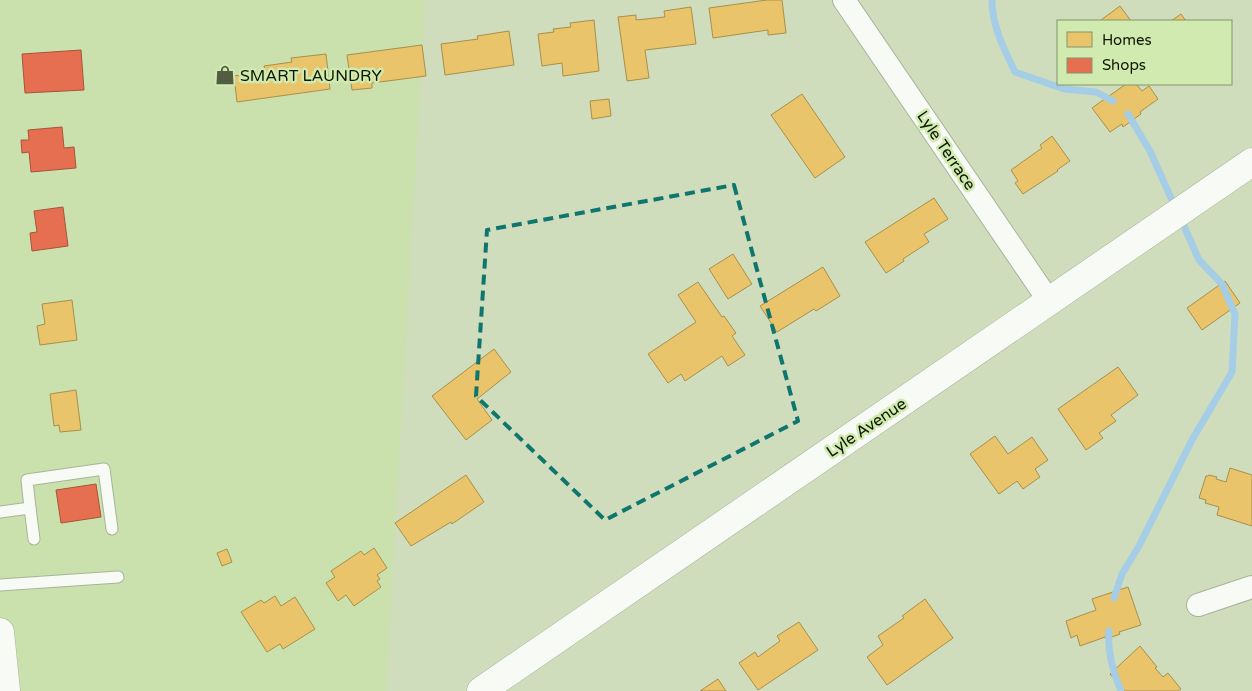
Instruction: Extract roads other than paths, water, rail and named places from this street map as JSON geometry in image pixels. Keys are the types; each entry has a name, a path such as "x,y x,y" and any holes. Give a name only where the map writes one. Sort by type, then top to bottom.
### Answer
{"street":[{"name":"Lyle Terrace","path":"844,0 1050,301"},
{"name":"Lyle Avenue","path":"481,691 1252,162"},
{"path":"1198,605 1252,587"},
{"path":"0,632 6,691"}],"lane":[{"path":"34,540 27,480 104,469 112,529"},
{"path":"0,512 30,508"},
{"path":"0,585 118,577"}],"waterway":[{"path":"992,0 996,28 1015,72 1064,89 1096,92 1113,101"},
{"path":"1128,114 1150,151 1175,207"},
{"path":"1114,598 1122,574 1139,546 1192,440 1232,372 1235,314 1222,284 1199,260 1180,217"},
{"path":"1109,631 1111,662 1121,691"}],"place":[{"name":"SMART LAUNDRY","path":"225,75"}]}
